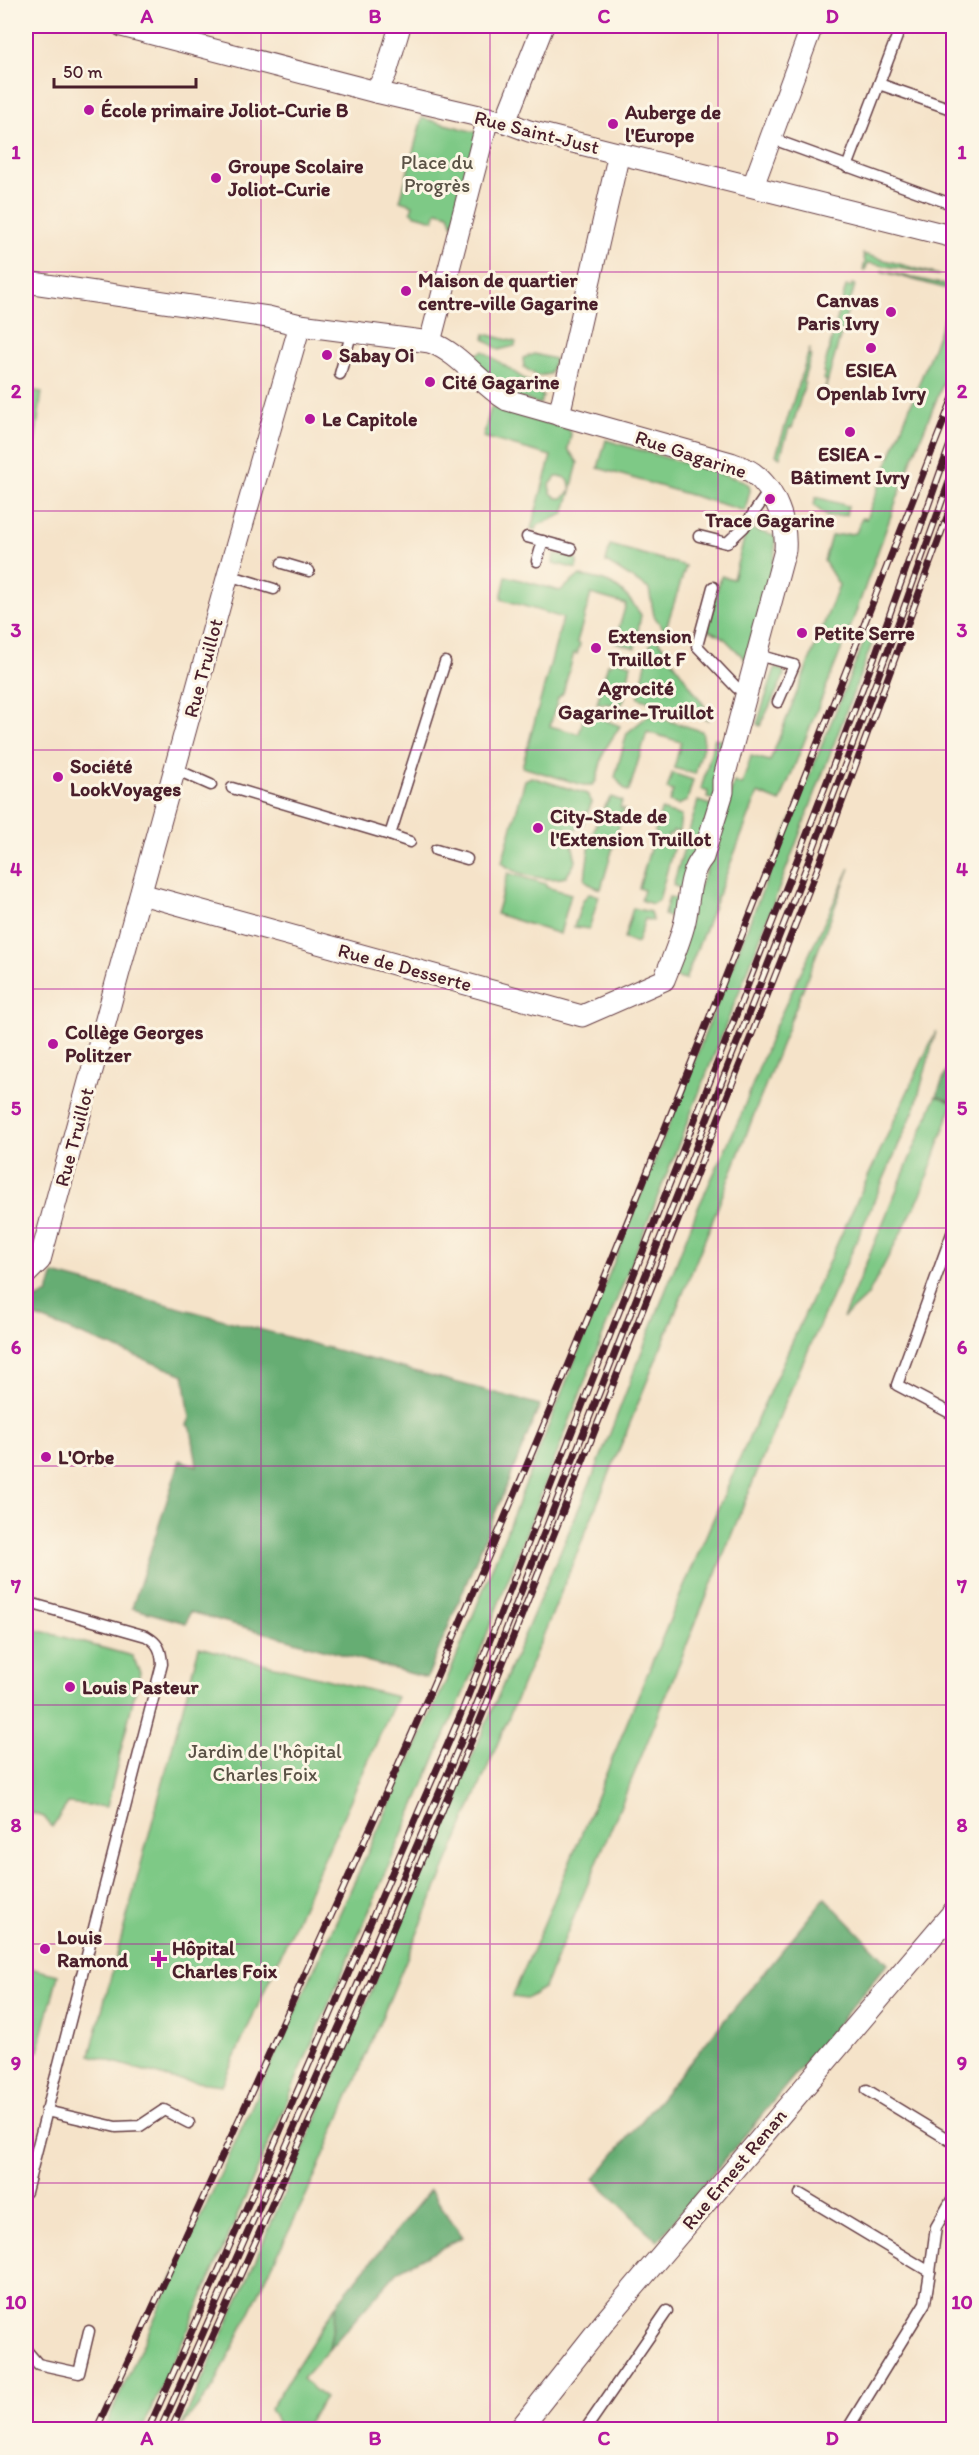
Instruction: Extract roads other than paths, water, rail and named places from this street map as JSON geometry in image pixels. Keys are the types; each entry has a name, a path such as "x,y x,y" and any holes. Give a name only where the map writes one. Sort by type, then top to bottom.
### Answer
{"street":[{"name":"Rue Saint-Just","path":"122,26 954,237"},
{"path":"376,92 386,73 400,26"},
{"path":"430,342 496,120 543,26"},
{"path":"753,186 812,26"},
{"path":"560,415 619,153"},
{"path":"26,282 268,317 300,325"},
{"name":"Rue Gagarine","path":"300,325 430,342 445,348 492,391 507,400 731,463 750,471 769,491 784,522 785,550 723,781 723,792 714,826 703,857 697,864 683,930 664,980"},
{"name":"Rue Truillot","path":"26,1274 40,1260 228,575 300,325"},
{"name":"Rue de Desserte","path":"141,894 582,1016 664,980"},
{"name":"Rue Ernest Renan","path":"519,2430 606,2320 954,1911"}],"lane":[{"path":"847,167 901,26"},
{"path":"879,84 954,110"},
{"path":"770,138 954,205"},
{"path":"340,374 352,331"},
{"path":"699,536 727,543 744,527 769,491"},
{"path":"527,537 571,549"},
{"path":"537,561 543,541"},
{"path":"282,563 309,571"},
{"path":"228,575 274,589"},
{"path":"713,587 698,646 737,688 748,691"},
{"path":"758,655 794,665 778,702"},
{"path":"390,835 445,662"},
{"path":"175,769 211,785"},
{"path":"232,788 410,842"},
{"path":"436,850 467,859"},
{"path":"954,1228 897,1385 954,1415"},
{"path":"26,1602 146,1636 156,1642 161,1651 162,1664 26,2192"},
{"path":"867,2090 954,2143"},
{"path":"46,2111 116,2127 140,2126 164,2110 189,2123"},
{"path":"800,2194 930,2272"},
{"path":"847,2430 925,2303 936,2227 954,2196"},
{"path":"585,2430 667,2311"},
{"path":"26,2350 38,2364 79,2373 89,2331"}],"railway":[{"path":"96,2430 361,1849 513,1498 682,1086 954,395"},
{"path":"148,2430 460,1716 799,855 876,653 954,433"},
{"path":"160,2430 350,2002 472,1716 809,860 954,468"},
{"path":"171,2430 359,2010 483,1713 820,862 954,498"}],"place":[{"name":"École primaire Joliot-Curie B","path":"89,110"},
{"name":"Auberge de l'Europe","path":"613,124"},
{"name":"Groupe Scolaire Joliot-Curie","path":"216,178"},
{"name":"Maison de quartier centre-ville Gagarine","path":"406,291"},
{"name":"Canvas Paris Ivry","path":"891,312"},
{"name":"ESIEA Openlab Ivry","path":"871,348"},
{"name":"Sabay Oi","path":"327,355"},
{"name":"Cité Gagarine","path":"430,382"},
{"name":"Le Capitole","path":"310,419"},
{"name":"ESIEA - Bâtiment Ivry","path":"850,432"},
{"name":"Trace Gagarine","path":"770,499"},
{"name":"Petite Serre","path":"802,633"},
{"name":"Extension Truillot F","path":"596,648"},
{"name":"Société LookVoyages","path":"58,777"},
{"name":"City-Stade de l'Extension Truillot","path":"538,828"},
{"name":"Collège Georges Politzer","path":"53,1044"},
{"name":"L'Orbe","path":"46,1457"},
{"name":"Louis Pasteur","path":"70,1687"},
{"name":"Louis Ramond","path":"45,1949"},
{"name":"Hôpital Charles Foix","path":"159,1959"}],"district":[{"name":"Agrocité Gagarine-Truillot","path":"636,699"}],"park label":[{"name":"Place du Progrès","path":"437,174"},
{"name":"Jardin de l'hôpital Charles Foix","path":"265,1762"}]}
